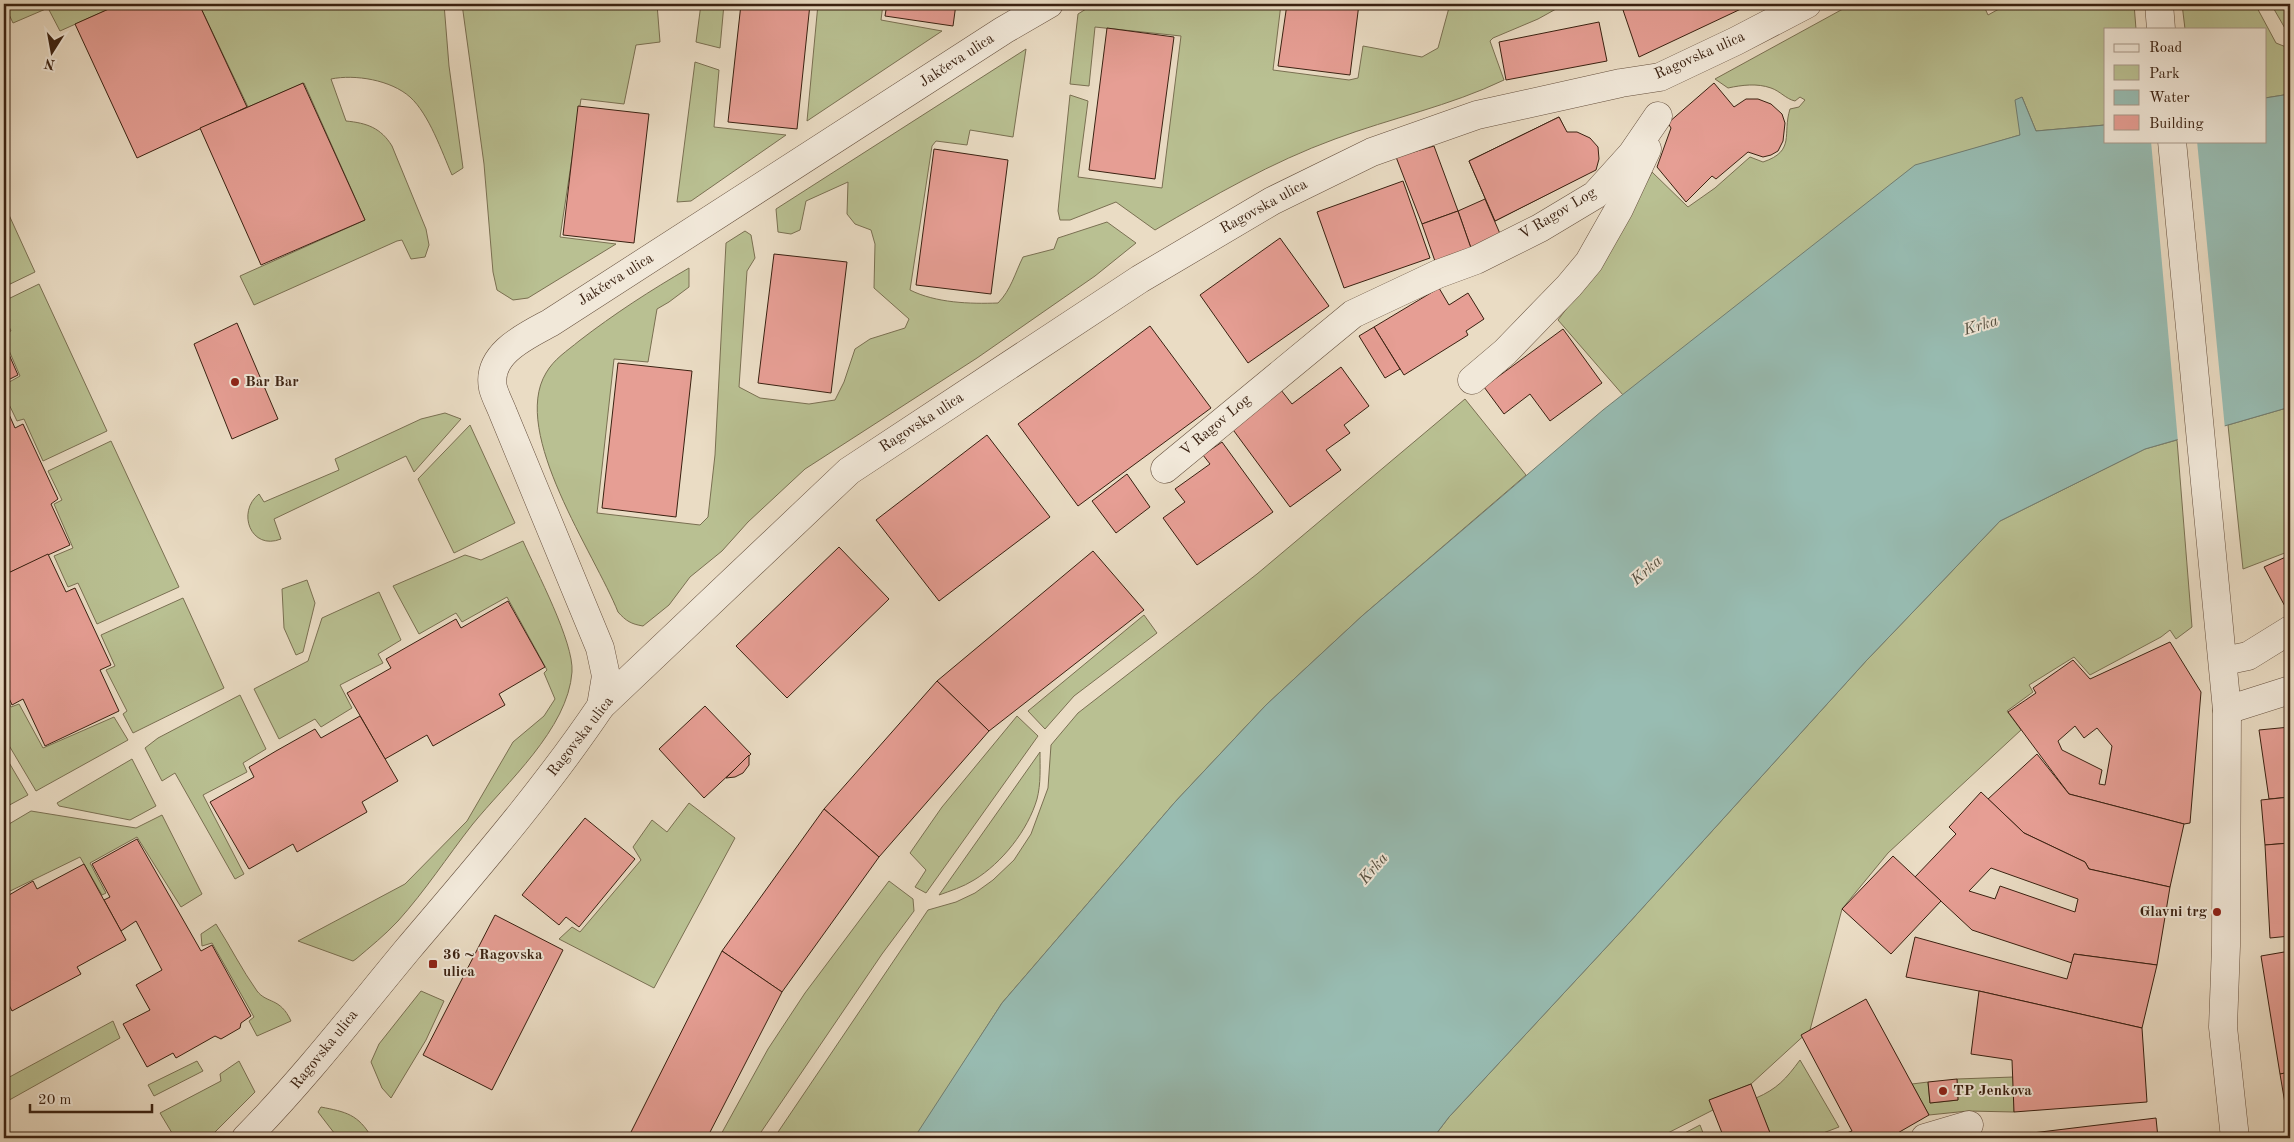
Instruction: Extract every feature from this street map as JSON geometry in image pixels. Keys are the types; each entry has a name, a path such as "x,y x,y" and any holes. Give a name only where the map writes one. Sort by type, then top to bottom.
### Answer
{"street":[{"name":"Jakčeva ulica","path":"601,706 606,676 600,648 499,404 493,387 493,368 511,346 550,323 1004,30 1049,4"},
{"name":"Ragovska ulica","path":"246,1138 285,1098 461,887 571,751 601,706 849,471 1157,269 1272,201 1372,152 1477,115 1621,83 1660,77 1736,41 1807,4"},
{"path":"2159,4 2162,28"},
{"path":"1658,116 1660,77"},
{"name":"V Ragov Log","path":"1472,380 1511,345 1569,286 1589,262 1606,235 1646,154 1658,116"},
{"name":"V Ragov Log","path":"1165,469 1353,314 1438,274 1476,260 1540,228 1595,195 1632,154 1658,116"},
{"path":"2172,142 2211,547 2224,660 2227,710 2226,946 2223,1027 2235,1138"},
{"path":"2224,660 2248,656 2290,630"},
{"path":"2227,710 2290,690"},
{"path":"1925,1138 1968,1125"}],"green space":[{"path":"4,4 120,4 60,31 48,8 13,23"},
{"path":"199,4 444,4 449,66 463,168 452,175 423,113 417,104 402,91 393,86 362,78 331,79 346,121 360,123 373,128 383,135 392,146 426,229 429,245 425,257 411,259 402,240 397,241 254,305 240,276 365,220 304,83 248,107"},
{"path":"462,4 657,4 660,42 636,45 624,104 581,99 560,237 616,244 528,298 513,300 497,290 493,272 484,164"},
{"path":"701,4 724,4 720,48 696,42"},
{"path":"818,4 883,4 881,20 942,31 807,121"},
{"path":"1094,4 1281,4 1273,70 1349,80 1358,78 1363,46 1422,57 1438,48 1450,4 1565,4 1538,19 1490,41 1504,80 1442,105 1356,132 1288,158 1243,180 1155,230 1116,202 1070,220 1060,220 1058,211 1070,95 1088,101 1078,177 1162,188 1181,36 1095,27 1089,86 1070,84 1078,14"},
{"path":"1852,4 1983,4 1988,15 2008,4 2134,4 2136,28 2104,28 2104,125 2036,131 2022,97 2020,135 1926,163 1623,395 1558,320 1612,248 1652,172 1688,207 1715,188 1750,157 1763,162 1780,153 1786,141 1790,109 1799,107 1805,100 1800,97 1795,101 1792,100 1774,89 1760,85 1728,88 1715,79"},
{"path":"2182,4 2255,4 2276,43 2286,47 2290,40 2290,94 2266,98 2266,28 2185,28"},
{"path":"2271,4 2290,4 2290,37"},
{"path":"1026,49 1013,137 970,130 967,145 936,141 932,146 910,290 942,300 965,303 998,303 1010,287 1023,257 1054,249 1058,238 1107,222 1136,243 1095,276 977,358 805,469 748,522 722,551 690,577 669,605 643,626 626,620 618,612 576,527 547,460 539,428 538,398 549,368 565,352 606,321 689,268 689,287 657,309 648,362 614,359 597,513 700,525 708,517 715,455 726,243 745,231 751,235 755,258 747,271 739,387 760,398 809,404 835,400 844,382 855,349 870,339 905,328 909,319 874,288 875,244 871,230 855,224 847,214 848,182 806,201 800,230 791,234 778,232 776,209"},
{"path":"695,62 719,70 714,127 786,135 691,201 677,202"},
{"path":"4,204 35,272 4,287"},
{"path":"39,284 107,431 43,461 24,419 17,421 4,394 4,385 20,376 4,339 4,334 11,331 4,316 4,301"},
{"path":"1465,399 1526,475 1362,616 1266,705 1175,802 1002,1003 915,1138 774,1138 928,910 956,902 975,893 993,880 1014,860 1031,834 1048,788 1051,745 1078,713 1257,574"},
{"path":"2290,407 2290,551 2243,569 2228,425"},
{"path":"445,413 461,419 414,472 406,456 274,519 281,539 262,540 250,528 249,510 252,502 259,494 264,502 339,470 335,459 421,419"},
{"path":"470,425 515,523 454,553 418,479"},
{"path":"2177,440 2192,627 2176,639 2170,630 2161,637 2090,675 2074,657 2029,685 2033,692 2007,711 2021,730 1888,853 1842,909 1810,1030 1751,1084 1710,1100 1713,1110 1658,1138 1433,1138 1449,1117 1627,925 1866,661 2000,521 2145,449"},
{"path":"111,441 179,587 97,624 78,583 68,587 54,556 73,548 54,504 62,500 48,471"},
{"path":"523,541 561,625 571,659 572,672 568,693 548,734 518,773 472,825 408,910 356,959 353,961 298,941 405,884 467,821 513,742 544,716 555,699 544,673 547,670 507,597 462,622 456,613 419,634 393,586 465,555 481,560"},
{"path":"307,580 315,603 303,652 296,655 284,628 282,589"},
{"path":"379,592 401,640 378,654 383,663 340,685 352,708 321,727 315,719 279,739 254,689 308,661 322,618"},
{"path":"183,598 224,688 133,733 123,714 127,711 106,670 115,666 101,635"},
{"path":"1144,615 1157,633 1074,696 1045,729 1028,711"},
{"path":"4,692 11,707 19,704 43,748 114,717 128,740 36,791 4,737"},
{"path":"240,695 266,749 243,763 247,772 203,795 244,874 235,879 175,773 162,781 145,748 158,738"},
{"path":"1017,716 1038,736 926,893 915,887 926,870 910,853 942,807"},
{"path":"1040,752 1040,781 1037,799 1033,811 1013,845 994,865 974,880 939,895"},
{"path":"4,754 28,795 4,808"},
{"path":"132,759 156,806 130,820 59,806 57,803"},
{"path":"689,803 735,838 654,988 559,939 572,927 580,932 641,860 633,847 652,820 667,832"},
{"path":"31,811 136,828 162,815 202,894 181,907 137,837 90,863 106,893 102,895 80,857 4,894 4,827"},
{"path":"889,881 913,899 914,911 882,954 757,1138 719,1138 768,1049 805,993"},
{"path":"216,924 257,991 265,998 278,1004 287,1013 291,1021 257,1036 249,1021 254,1017 212,943 202,946 201,934"},
{"path":"421,991 444,1001 426,1040 391,1098 382,1088 371,1062 379,1044"},
{"path":"113,1021 120,1038 4,1103 4,1080"},
{"path":"1800,1060 1839,1127 1810,1138 1772,1138 1756,1098 1781,1083"},
{"path":"197,1061 203,1071 154,1096 148,1085"},
{"path":"239,1061 255,1092 209,1138 175,1138 160,1113 221,1081 220,1074"},
{"path":"2013,1077 2014,1112 1968,1111 1929,1115 1912,1084 1928,1082 1930,1103 1958,1100 1957,1079"},
{"path":"321,1107 351,1115 362,1124 372,1138 338,1138 318,1112"},
{"path":"1700,1125 1705,1138 1675,1138"}],"water":[{"name":"Krka","path":"2290,94 2290,407 2145,449 2000,521 1866,661 1627,925 1449,1117 1433,1138 914,1138 1002,1003 1175,802 1266,705 1362,616 1603,410 1915,165 2020,135 2015,100 2022,97 2036,131 2104,125 2104,142 2266,142 2266,98"}],"pier":[{"path":"2151,142 2197,142 2225,429 2178,442"}],"building":[{"path":"120,4 199,4 247,107 137,158 75,24"},
{"path":"741,4 810,4 797,129 728,122"},
{"path":"887,4 956,4 953,26 885,16"},
{"path":"1287,4 1359,4 1350,75 1278,66"},
{"path":"1642,4 1741,4 1743,8 1639,57 1623,10"},
{"path":"1599,22 1607,61 1506,80 1499,42"},
{"path":"1107,28 1174,37 1155,179 1089,170"},
{"path":"303,83 365,220 261,265 200,128"},
{"path":"1714,83 1734,107 1746,99 1758,99 1771,104 1782,114 1785,123 1783,141 1778,151 1771,155 1763,157 1748,152 1716,179 1712,176 1686,202 1657,167 1671,128 1668,123"},
{"path":"578,106 649,114 634,243 563,235"},
{"path":"1559,117 1587,174 1495,221 1469,161"},
{"path":"1559,117 1567,132 1577,132 1590,138 1598,147 1599,159 1596,170 1495,221 1469,161"},
{"path":"1434,146 1458,211 1422,224 1396,157"},
{"path":"934,149 1008,160 991,294 916,285"},
{"path":"1403,181 1430,258 1344,288 1317,212"},
{"path":"1485,199 1501,236 1472,251 1458,211"},
{"path":"1458,211 1472,251 1436,264 1422,224"},
{"path":"1280,238 1329,306 1248,363 1200,295"},
{"path":"774,254 847,262 831,393 758,383"},
{"path":"1439,288 1449,305 1468,293 1484,319 1466,331 1468,335 1404,375 1374,327"},
{"name":"Bar Bar","path":"237,323 278,419 232,439 194,344"},
{"path":"1150,326 1211,408 1078,506 1018,424"},
{"path":"1374,327 1400,369 1385,378 1359,336"},
{"path":"1563,329 1602,383 1550,421 1530,394 1504,414 1484,387"},
{"path":"4,343 18,375 4,382"},
{"path":"618,363 692,371 676,517 602,508"},
{"path":"1341,367 1369,406 1344,425 1350,433 1326,450 1341,470 1290,507 1231,427 1281,390 1292,404"},
{"path":"4,403 15,428 23,424 58,499 51,504 70,545 4,575"},
{"path":"987,435 1050,517 939,601 876,520"},
{"path":"1222,442 1273,512 1197,565 1163,518 1185,502 1175,489 1210,464 1203,455"},
{"path":"1127,474 1150,507 1116,533 1092,501"},
{"path":"839,547 889,599 787,698 736,646"},
{"path":"1093,551 1144,610 989,731 937,681"},
{"path":"48,554 66,592 75,588 111,665 100,670 119,711 45,746 23,699 12,705 4,687 4,575"},
{"path":"2290,555 2290,611 2288,612 2264,567"},
{"path":"508,601 545,667 499,694 505,705 433,746 427,735 385,759 347,693 391,668 386,659 456,619 461,628"},
{"path":"2170,642 2201,692 2190,823 2184,824 2069,794 2008,712 2036,693 2033,688 2073,660 2090,679","holes":["2075,726 2084,738 2097,728 2112,746 2105,785 2099,784 2102,770 2062,750 2058,741"]},
{"path":"937,681 989,731 879,857 824,809"},
{"path":"705,706 751,754 704,798 659,749"},
{"path":"360,716 398,781 362,802 367,812 297,852 293,844 249,869 210,802 254,777 249,767 276,751 315,729 321,738"},
{"path":"2290,727 2290,797 2269,799 2259,730"},
{"path":"2037,754 2069,794 2184,824 2170,887 2089,869 2085,862 2024,833 1988,799"},
{"path":"749,755 749,765 743,773 735,777 726,778"},
{"path":"1981,792 2024,833 2085,862 2089,869 2170,887 2157,965 2074,954 2072,963 1972,930 1915,877 1956,834 1949,827","holes":["1991,868 2078,899 2075,912 2000,886 1995,899 1969,891"]},
{"path":"2290,797 2290,843 2265,845 2261,800"},
{"path":"824,809 879,857 782,992 722,951"},
{"path":"585,818 635,859 579,927 566,917 559,925 522,895"},
{"path":"137,839 201,951 212,945 251,1016 241,1023 240,1028 221,1039 215,1036 176,1058 173,1053 147,1067 123,1024 150,1010 136,985 162,970 136,921 121,931 104,900 110,897 92,864"},
{"path":"2290,843 2290,936 2270,938 2265,845"},
{"path":"1893,856 1941,901 1891,954 1842,909"},
{"path":"84,864 126,940 77,967 81,974 12,1011 9,1005 4,1008 4,898 33,881 37,889"},
{"path":"495,915 563,950 492,1090 423,1055"},
{"path":"1915,937 2067,979 2074,954 2157,965 2142,1028 1979,991 1906,977"},
{"path":"722,951 782,992 707,1138 628,1138"},
{"path":"2290,951 2290,1072 2280,1074 2261,956"},
{"path":"1979,991 2142,1028 2147,1102 2014,1112 2012,1060 1971,1054"},
{"path":"1866,999 1929,1115 1889,1138 1834,1138 1852,1131 1801,1035"},
{"path":"2290,1072 2290,1133 2280,1074"},
{"name":"TP Jenkova","path":"1957,1079 1958,1100 1930,1103 1928,1082"},
{"path":"1751,1084 1772,1138 1724,1138 1709,1100"},
{"path":"2156,1118 2158,1138 1991,1138"}],"place":[{"name":"Bar Bar","path":"235,382"},
{"name":"Glavni trg","path":"2217,912"},
{"name":"36 ~ Ragovska ulica","path":"433,964"},
{"name":"TP Jenkova","path":"1943,1091"}]}
